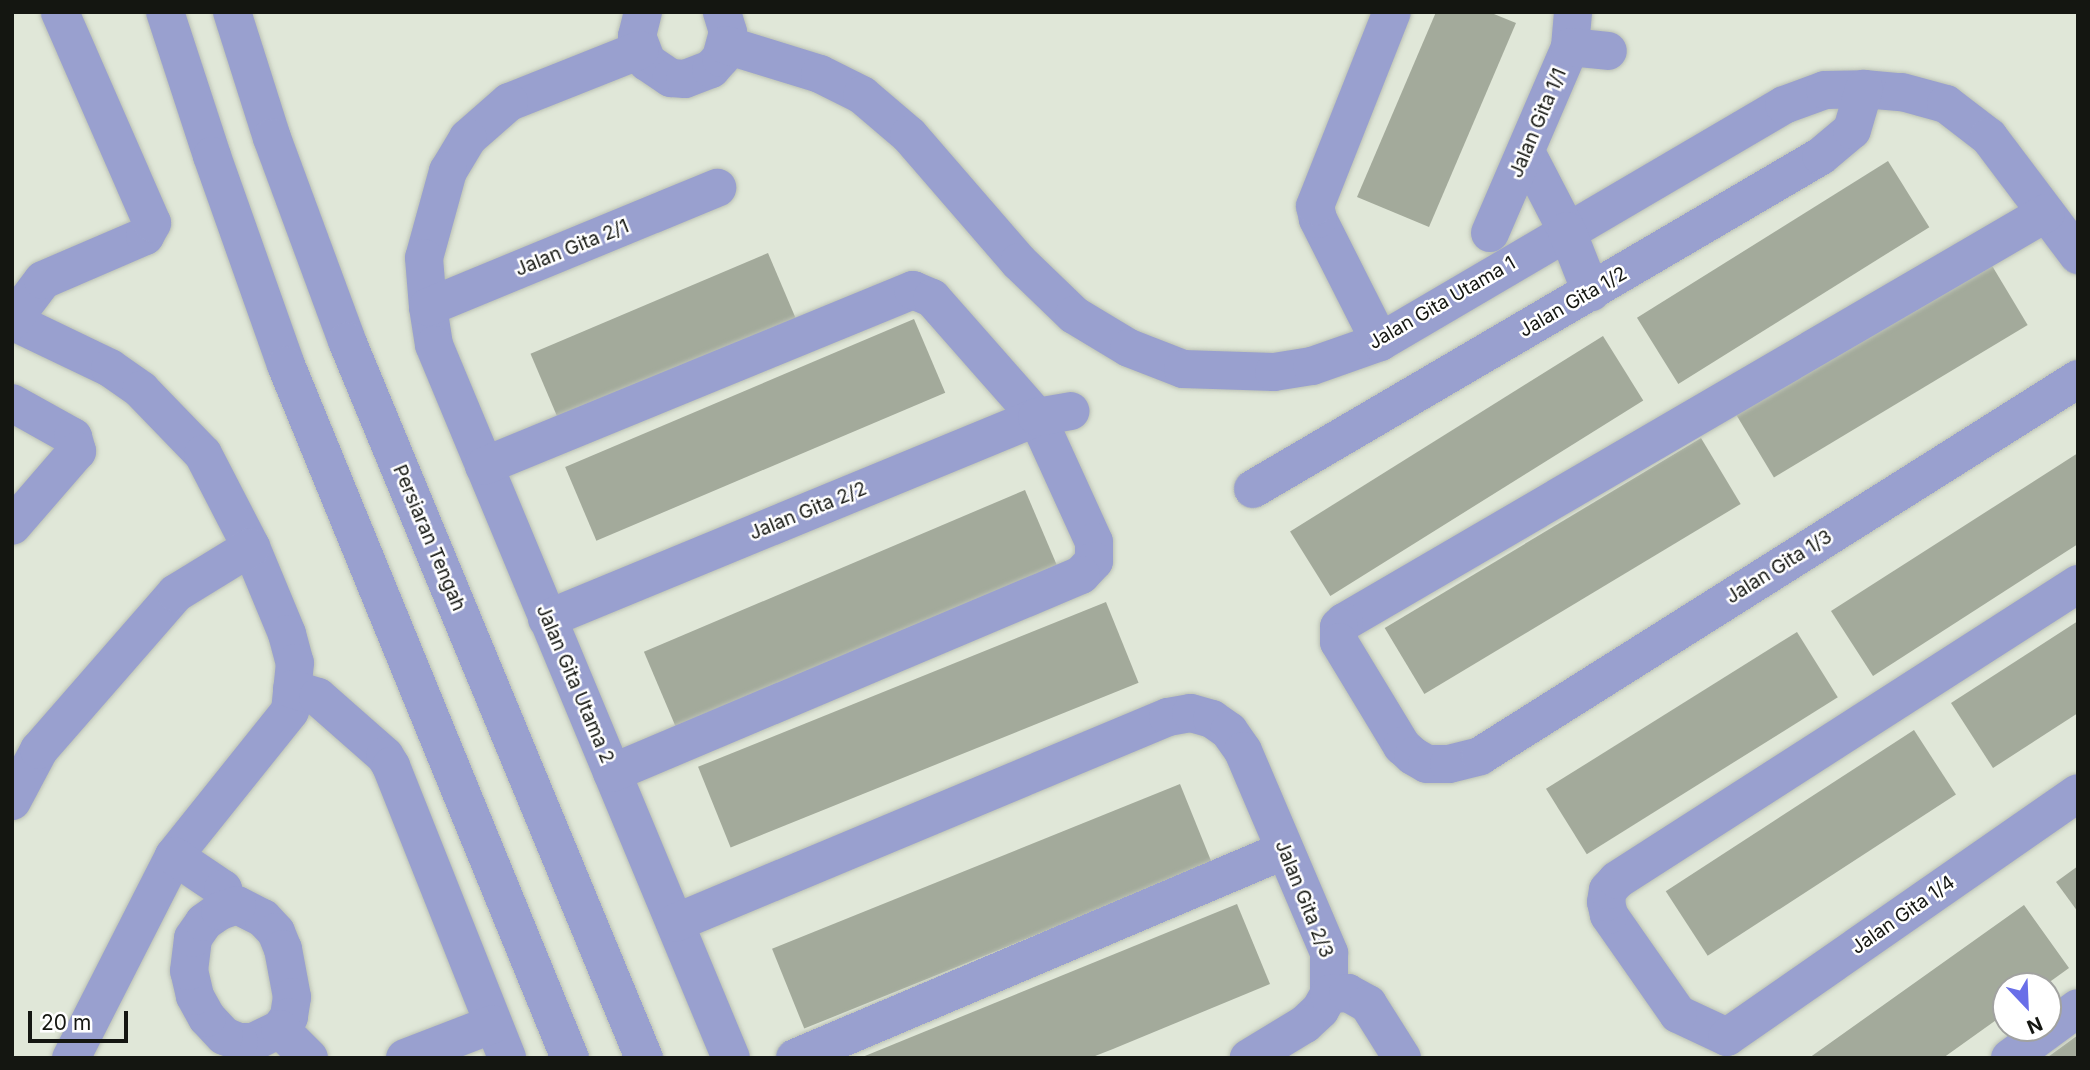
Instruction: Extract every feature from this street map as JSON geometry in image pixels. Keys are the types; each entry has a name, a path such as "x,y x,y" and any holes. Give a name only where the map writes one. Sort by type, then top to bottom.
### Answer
{"street":[{"path":"60,12 152,223 145,236 43,280 12,321 110,368 141,390 203,454 251,547 287,635 295,663 290,711 174,856 71,1058"},
{"path":"165,12 212,156 286,365 570,1058"},
{"name":"Persiaran Tengah","path":"232,12 272,138 347,341 644,1058"},
{"path":"1380,342 1318,219 1315,206 1392,12"},
{"path":"638,24 647,62 658,72 671,78 685,79 711,69 724,29"},
{"name":"Jalan Gita Utama 2","path":"638,24 509,102 468,138 448,171 424,258 428,307 434,345 732,1058"},
{"name":"Jalan Gita Utama 1","path":"724,29 862,95 909,135 1019,262 1074,315 1129,348 1182,369 1274,372 1312,366 1380,342 1784,105 1825,90 1902,92 1946,104 1989,137 2078,255"},
{"name":"Jalan Gita 1/1","path":"1490,233 1526,152 1572,30 1608,51"},
{"name":"Jalan Gita 1/2","path":"1253,489 1591,292 1842,141 1852,130 1864,89"},
{"path":"1526,152 1567,230 1591,292"},
{"name":"Jalan Gita 2/1","path":"428,307 717,188"},
{"name":"Jalan Gita 1/3","path":"2046,213 1339,627 1339,642 1402,746 1413,757 1427,764 1449,764 1480,755 2078,379"},
{"path":"484,466 913,290 932,298 1054,414 1094,542 1094,561 1089,569 612,773"},
{"path":"12,403 73,437 77,451 12,526"},
{"name":"Jalan Gita 2/2","path":"547,619 1054,414"},
{"path":"12,801 25,749 176,593 251,547"},
{"path":"1728,1047 1678,1014 1609,915 1606,902 1608,890 1617,880 2078,584"},
{"path":"292,689 318,697 385,756 500,1041 405,1058"},
{"name":"Jalan Gita 2/3","path":"675,923 1168,717 1191,713 1212,719 1229,731 1243,751 1329,953 1329,994"},
{"name":"Jalan Gita 1/4","path":"1728,1047 2078,793"},
{"path":"795,1058 1285,850"},
{"path":"174,856 218,885 229,907"},
{"path":"237,905 263,918 280,941 292,997 289,1017 280,1029 253,1042 239,1042 224,1036 207,1018 195,996 189,971 193,938 204,922 229,907 237,905"},
{"path":"1249,1058 1305,1024 1320,1010 1329,994 1348,993 1368,1004 1402,1058"},
{"path":"2010,1058 2078,1008"},
{"path":"280,1029 309,1058"}],"building":[{"path":"1436,12 1489,12 1516,23 1429,227 1357,197"},
{"path":"1888,161 1929,227 1678,384 1637,318"},
{"path":"768,253 797,322 560,423 531,354"},
{"path":"1988,259 2028,325 1774,477 1734,411"},
{"path":"914,319 945,393 596,541 565,467"},
{"path":"1603,336 1643,400 1330,596 1290,532"},
{"path":"1701,438 1741,504 1424,694 1385,628"},
{"path":"2078,453 2078,544 1873,676 1831,611"},
{"path":"1025,490 1057,566 676,728 644,652"},
{"path":"1106,602 1139,683 731,847 698,767"},
{"path":"2078,621 2078,713 1993,768 1951,703"},
{"path":"1797,632 1838,697 1587,854 1546,789"},
{"path":"1914,730 1956,795 1708,956 1666,891"},
{"path":"1180,784 1212,864 804,1029 772,949"},
{"path":"2078,866 2078,912 2056,882"},
{"path":"1237,904 1270,984 1113,1049 1090,1058 860,1058"},
{"path":"2024,905 2069,968 2062,973 1992,972 1992,1023 1943,1058 1809,1058"},
{"path":"2078,1035 2078,1058 2046,1058 2052,1054"}]}
